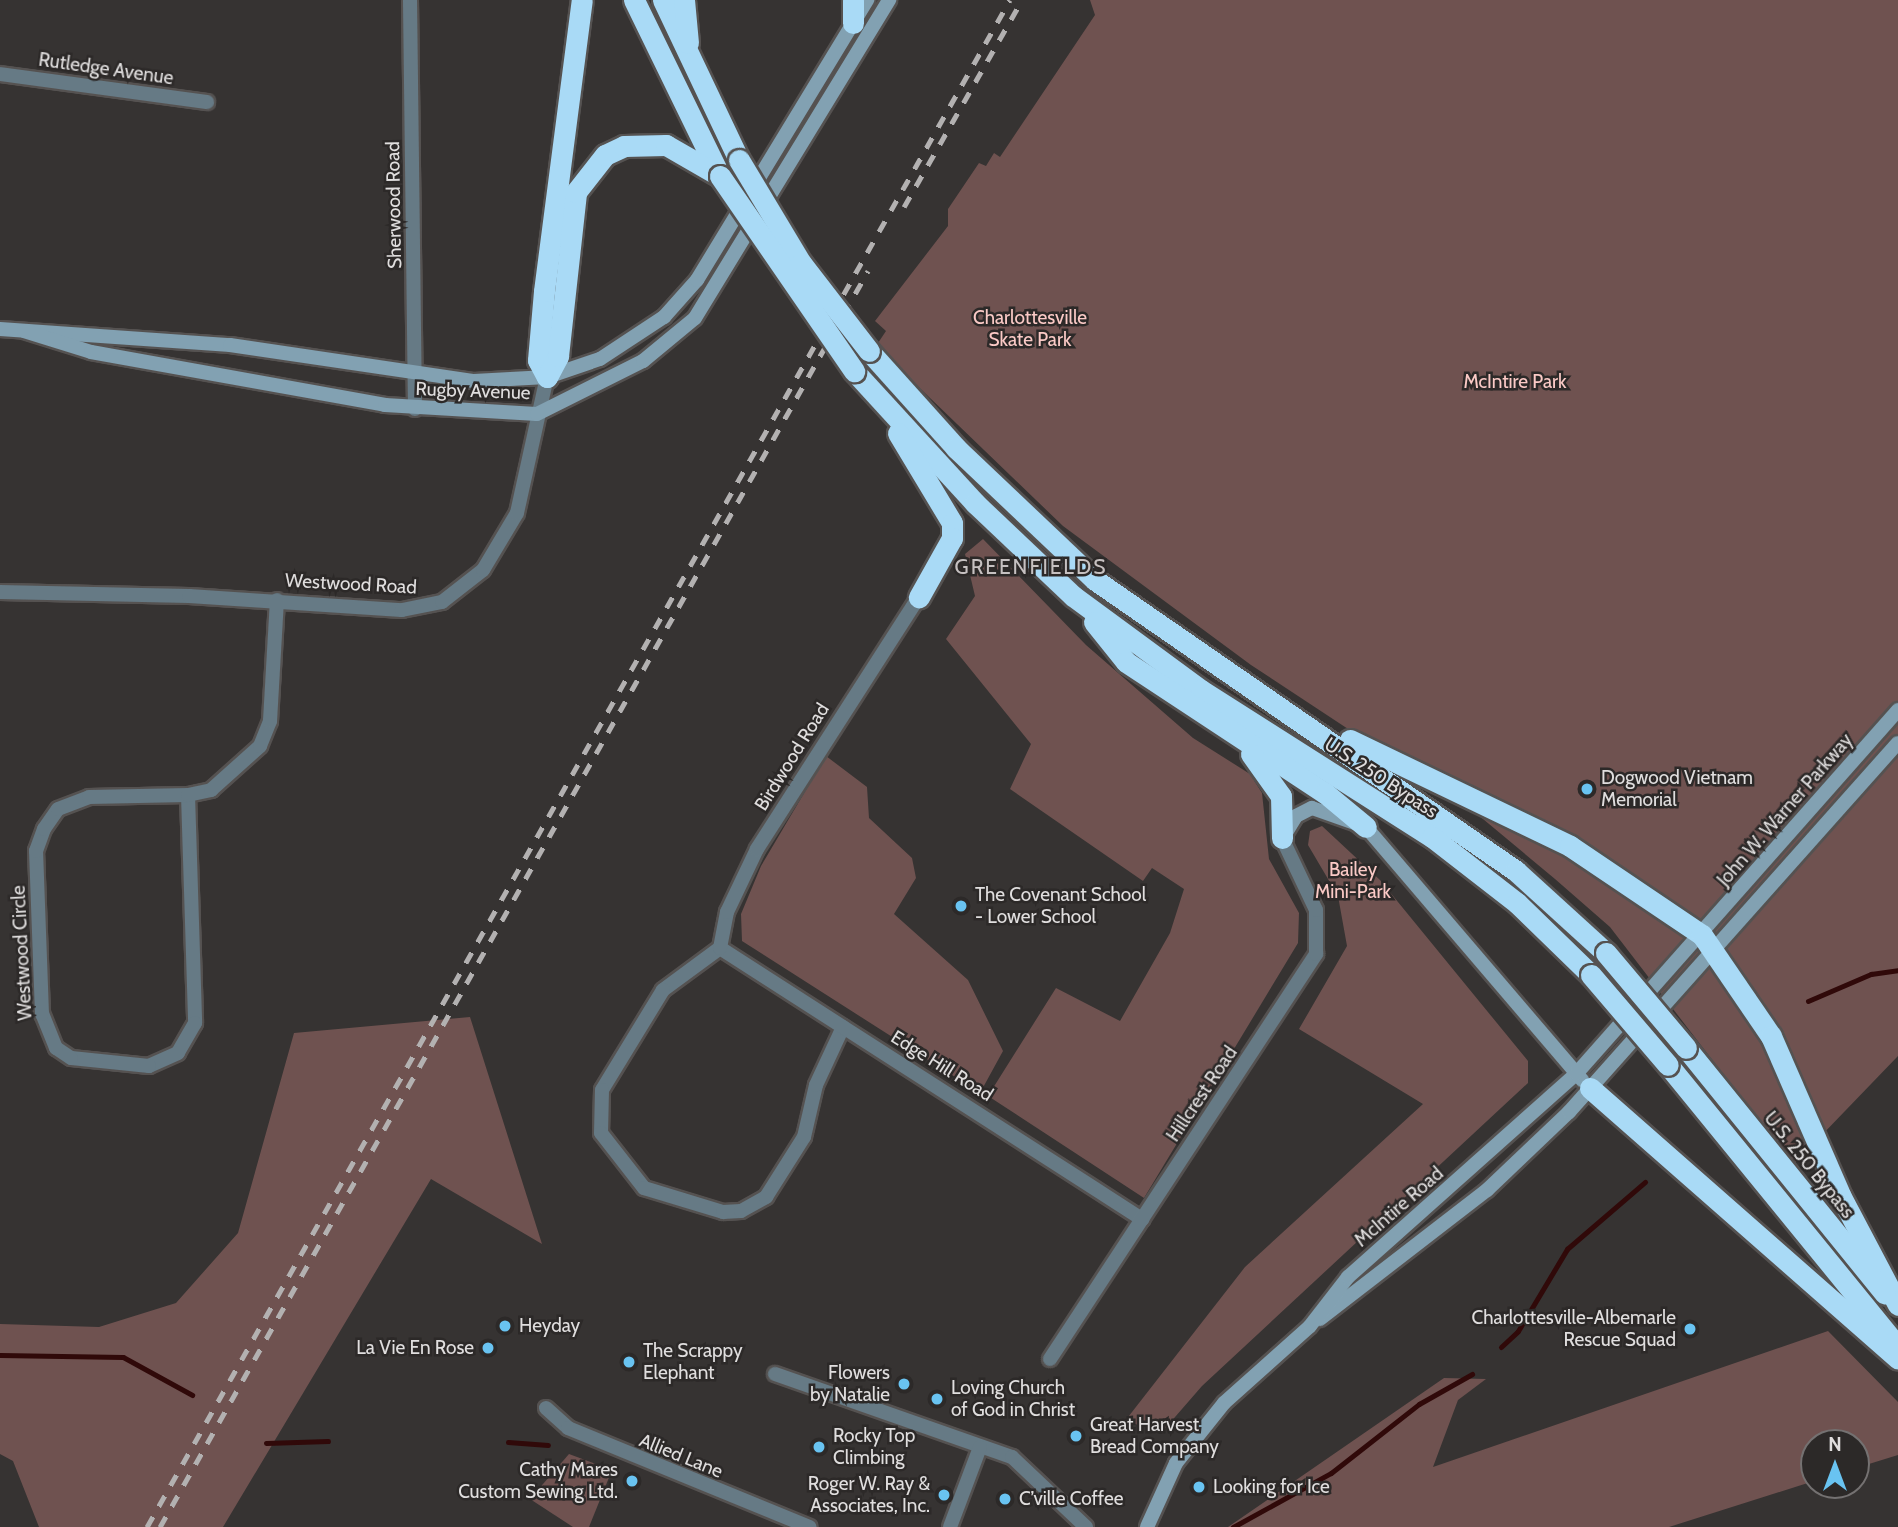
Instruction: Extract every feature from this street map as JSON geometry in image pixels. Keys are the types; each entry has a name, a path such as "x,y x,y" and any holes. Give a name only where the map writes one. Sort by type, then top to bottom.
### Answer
{"highway":[{"path":"547,377 538,360 544,291 582,0"},
{"path":"634,0 720,176 779,268 854,372 881,403 1073,596 1125,662 1366,827"},
{"name":"U.S. 250 Bypass","path":"663,0 693,73 739,160 801,262 869,351 964,456 1095,580 1168,636 1314,730 1516,871 1606,953 1898,1307"},
{"path":"684,0 693,73"},
{"path":"853,0 853,23"},
{"path":"547,377 558,356 576,192 605,155 624,146 666,145 720,176"},
{"path":"881,403 952,523 952,538 919,597"},
{"name":"U.S. 250 Bypass","path":"1073,596 1200,690 1432,837 1517,903 1591,975 1898,1347"},
{"path":"1216,723 1274,780 1282,838"},
{"path":"1314,730 1350,740 1570,846 1708,943 1771,1036 1840,1195 1898,1307"},
{"path":"1583,1081 1898,1359"}],"main road":[{"name":"Rugby Avenue","path":"0,329 230,345 415,376 547,377 639,337 690,290 867,0"},
{"name":"Rugby Avenue","path":"24,331 91,352 415,409 537,414 643,361 695,318 889,0"},
{"name":"John W. Warner Parkway","path":"1708,943 1898,710"},
{"name":"John W. Warner Parkway","path":"1708,943 1898,743"},
{"path":"1282,838 1296,816 1312,808 1366,827 1583,1081"},
{"path":"1310,1326 1487,1190 1708,943"},
{"name":"McIntire Road","path":"1147,1527 1194,1436 1310,1326 1348,1277 1583,1081"}],"street":[{"name":"Sherwood Road","path":"410,0 415,409"},
{"name":"Rutledge Avenue","path":"0,74 207,102"},
{"name":"Westwood Road","path":"0,592 277,600 402,610 456,594 483,570 517,513 547,377"},
{"name":"Birdwood Road","path":"719,948 727,912 757,849 919,597"},
{"name":"Westwood Circle","path":"188,795 195,1023 178,1054 149,1066 71,1058 56,1048 41,1014 36,851 44,828 58,809 89,797 188,795 211,790 260,746 270,721 277,600"},
{"name":"Hillcrest Road","path":"1050,1359 1316,954 1316,910 1282,838"},
{"path":"719,948 663,990 602,1090 601,1133 644,1188 723,1212 741,1211 766,1197 804,1137 817,1085 843,1027"},
{"name":"Edge Hill Road","path":"719,948 1142,1219"},
{"path":"775,1374 1012,1457 1086,1527"},
{"name":"Allied Lane","path":"546,1408 580,1434 809,1527"},
{"path":"950,1527 980,1447"}],"green space":[{"name":"McIntire Park","path":"1090,0 1898,0 1898,1056 1793,1165 1610,927 1477,814 1251,665 1063,526 876,346 886,331 875,321 948,226 948,209 979,163 986,166 994,153 1000,157 1095,15"},
{"path":"983,539 1086,645 1193,738 1250,774 1262,793 1269,859 1299,913 1298,943 1144,1198 988,1096 1056,988 1120,1021 1170,933 1184,889 1152,868 1143,881 1010,789 1031,744 946,639 975,596 965,554"},
{"path":"826,756 867,787 869,818 912,858 916,878 894,914 968,980 1003,1051 980,1093 742,941 741,914 761,866"},
{"name":"Bailey Mini-Park","path":"1322,826 1380,880 1528,1061 1528,1083 1202,1386 1162,1432 1125,1421 1245,1267 1423,1104 1299,1029 1347,946 1338,896 1308,845 1310,831"},
{"path":"470,1017 542,1244 431,1179 223,1527 39,1527 13,1461 0,1454 0,1324 99,1327 176,1303 238,1233 294,1033"},
{"path":"1828,1331 1898,1402 1898,1455 1870,1464 1870,1429 1800,1429 1800,1485 1669,1527 1228,1527 1444,1378 1486,1379 1458,1400 1433,1467"},
{"path":"569,1454 612,1470 589,1527 573,1527 530,1499"}],"waterway":[{"path":"1808,1001 1871,974 1898,970"},
{"path":"1501,1347 1518,1331 1567,1249 1645,1182"},
{"path":"0,1355 123,1357 192,1395"},
{"path":"1233,1527 1331,1473 1419,1404 1472,1374"},
{"path":"266,1443 328,1441"},
{"path":"508,1442 548,1445"}],"railway":[{"path":"147,1527 1010,0"},
{"path":"904,207 1022,0"},
{"path":"160,1527 868,271"}],"place":[{"name":"Dogwood Vietnam Memorial","path":"1587,789"},
{"name":"The Covenant School - Lower School","path":"961,906"},
{"name":"Heyday","path":"505,1326"},
{"name":"Charlottesville-Albemarle Rescue Squad","path":"1690,1329"},
{"name":"La Vie En Rose","path":"488,1348"},
{"name":"The Scrappy Elephant","path":"629,1362"},
{"name":"Flowers by Natalie","path":"904,1384"},
{"name":"Loving Church of God in Christ","path":"937,1399"},
{"name":"Great Harvest Bread Company","path":"1076,1436"},
{"name":"Rocky Top Climbing","path":"819,1447"},
{"name":"Cathy Mares Custom Sewing Ltd.","path":"632,1481"},
{"name":"Looking for Ice","path":"1199,1487"},
{"name":"Roger W. Ray & Associates, Inc.","path":"944,1495"},
{"name":"C’ville Coffee","path":"1005,1499"}],"district":[{"name":"GREENFIELDS","path":"1031,567"}],"park label":[{"name":"Charlottesville Skate Park","path":"1030,329"}]}
